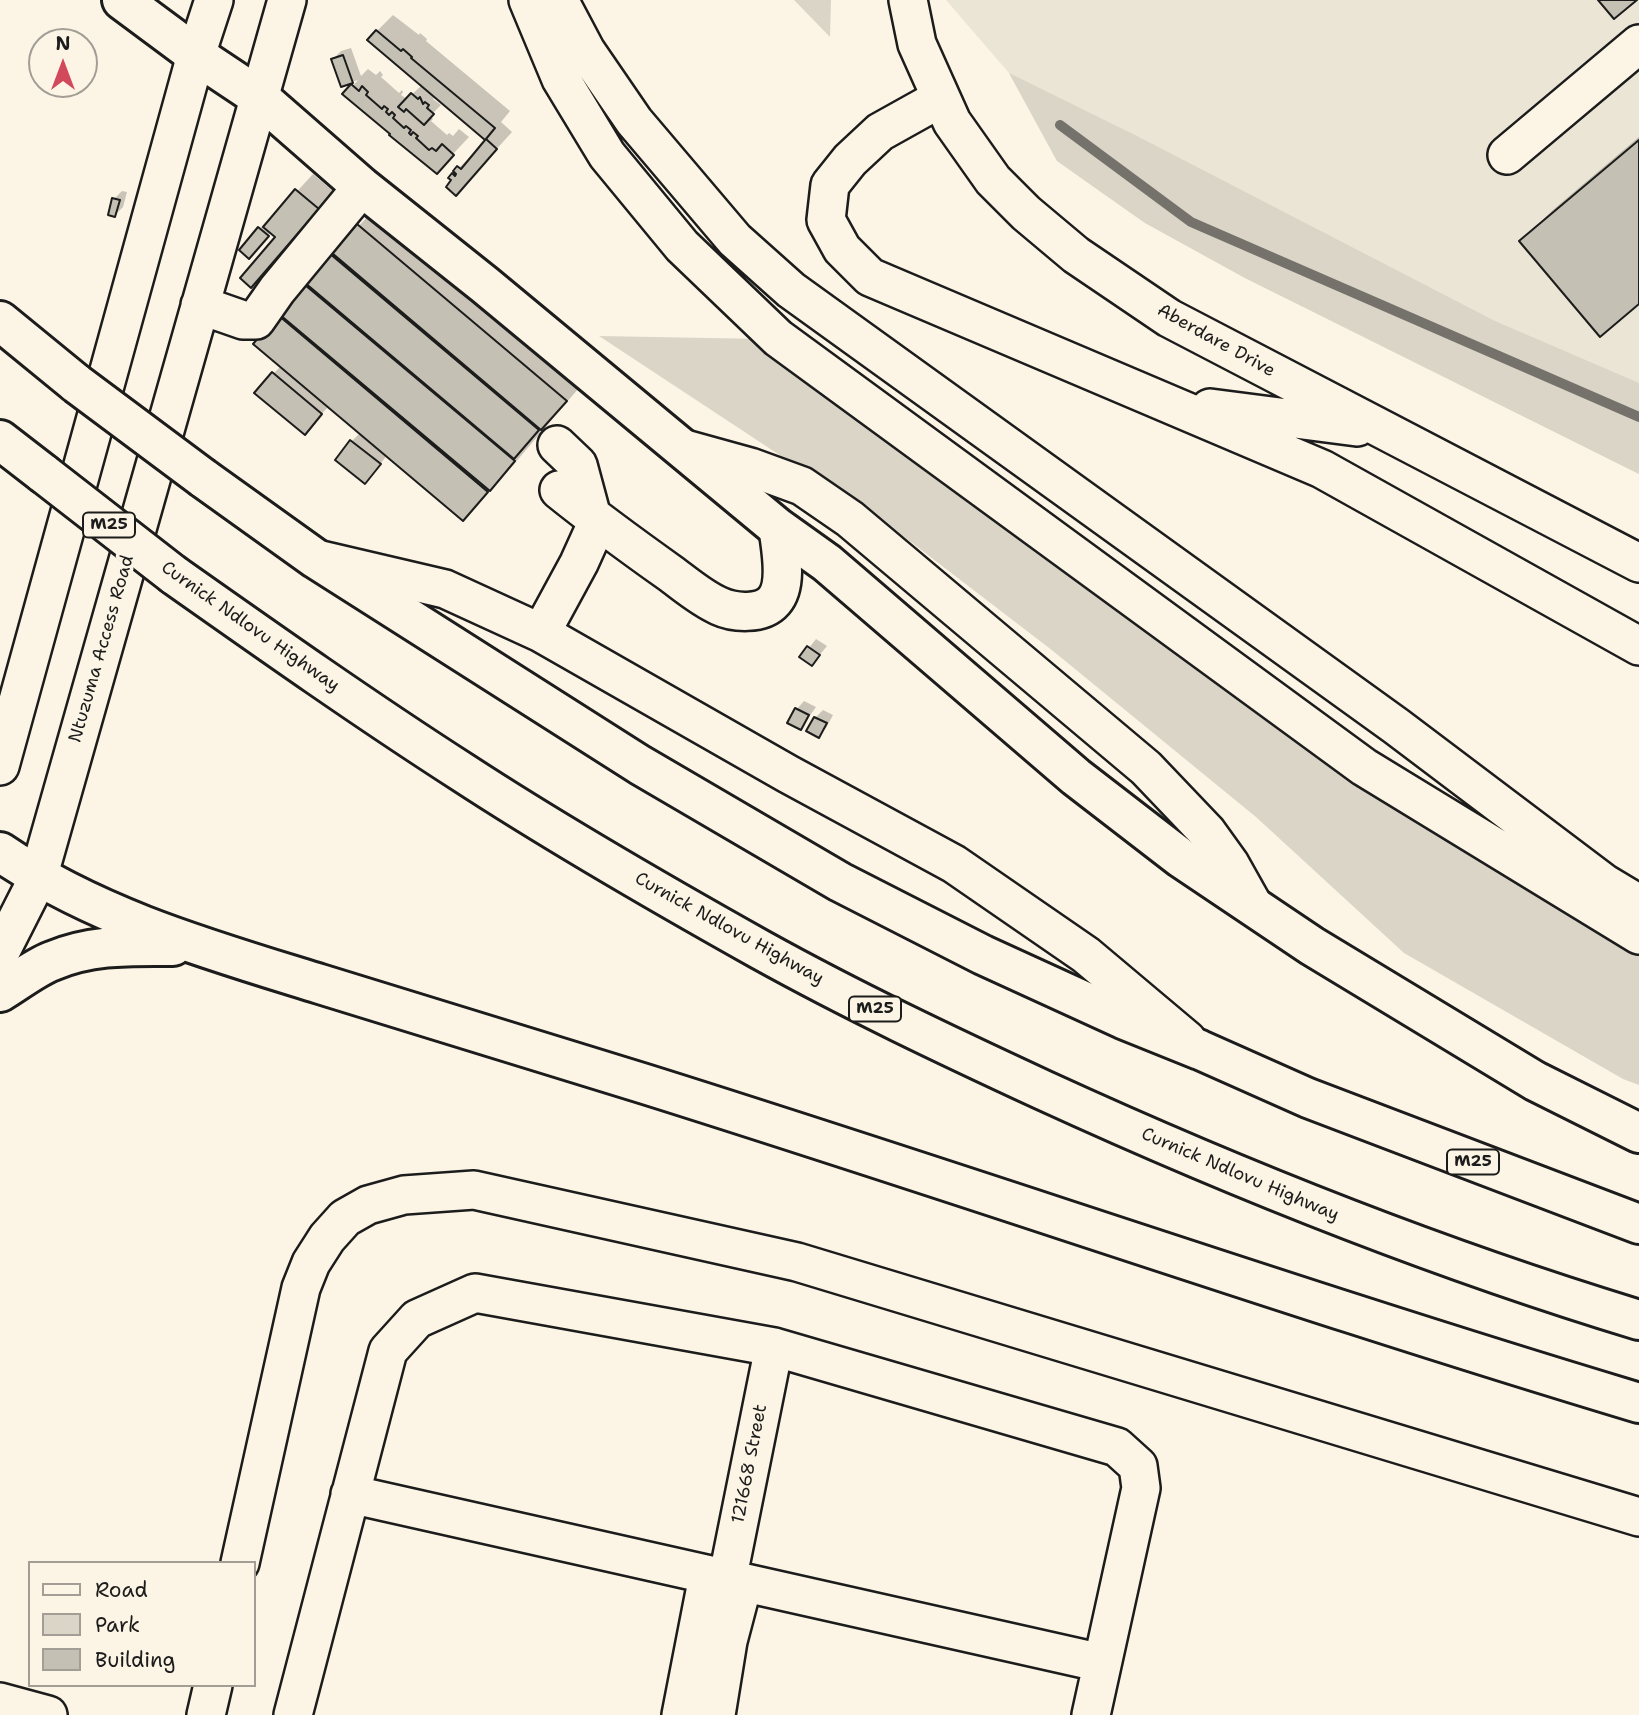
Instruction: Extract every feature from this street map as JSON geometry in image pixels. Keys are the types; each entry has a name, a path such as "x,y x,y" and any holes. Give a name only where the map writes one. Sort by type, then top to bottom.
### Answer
{"main road":[{"path":"122,0 196,55 259,96 362,187 685,449 778,528 827,563 1076,778 1181,858 1312,946 1535,1081 1639,1133"},
{"name":"M25","path":"0,321 77,384 316,559 640,765 840,882 996,961 1123,1019 1308,1098 1639,1224"},
{"name":"Curnick Ndlovu Highway","path":"0,440 174,575 463,773 763,951 943,1044 1217,1167 1345,1218 1558,1295 1639,1320"},
{"path":"0,852 38,878 84,901 199,946 850,1148 1189,1262 1481,1356 1639,1403"},
{"path":"0,992 50,962 80,951 110,946 199,946"}],"street":[{"path":"0,766 196,55 214,0"},
{"name":"Ntuzuma Access Road","path":"0,953 38,878 287,0"},
{"path":"528,0 561,79 607,155 682,246 778,338 1364,767 1639,935"},
{"path":"559,0 586,51 634,121 735,240 791,290 1396,726 1604,883 1639,904"},
{"name":"Aberdare Drive","path":"908,0 917,44 952,122 993,180 1026,213 1076,255 1169,318 1639,563"},
{"path":"1507,155 1639,44"},
{"path":"941,98 880,132 850,160 830,185 826,220 842,249 870,277 1322,469 1639,646"},
{"path":"200,305 243,320 256,320 276,290 362,187"},
{"path":"1165,402 1383,430"},
{"path":"541,633 579,563 595,519 578,466 557,445"},
{"path":"685,449 750,467 802,486 850,519 1146,768 1207,831 1230,864 1253,905"},
{"path":"559,490 595,519 719,606 746,612 763,608 774,601 779,592 782,580 778,528"},
{"path":"316,559 445,589 541,633 788,774 954,864 1086,955 1200,1050"},
{"path":"240,1561 301,1288 327,1238 345,1218 368,1205 404,1195 474,1190 797,1262 1639,1517"},
{"path":"293,1715 388,1351 417,1319 475,1293 774,1347 1117,1447 1138,1466 1141,1488 1091,1715"},
{"name":"121668 Street","path":"681,1715 726,1580 774,1347"},
{"path":"350,1494 1102,1663"},
{"name":"121668 Street","path":"716,1715 728,1642 726,1580"},
{"path":"206,1715 213,1687"},
{"path":"0,1702 48,1715"}],"shaded area":[{"path":"946,0 1639,0 1639,474 1245,278 1145,223 1057,161 1009,73"}],"green space":[{"path":"794,0 831,0 830,37"},
{"path":"1009,73 1495,321 1639,383 1639,474 1245,278 1145,223 1057,161"},
{"path":"599,336 764,339 1465,849 1639,955 1639,1085 1623,1079 1404,953 1256,817 1053,651 907,539"}],"building":[{"path":"1598,0 1637,0 1614,19"},
{"path":"376,30 401,51 403,49 495,128 486,139 497,149 456,196 446,187 451,180 448,178 452,173 455,176 453,171 457,166 461,169 485,140 367,40"},
{"path":"343,55 353,83 341,87 331,59"},
{"path":"351,84 359,91 362,86 368,92 366,95 382,109 384,106 388,109 386,112 389,115 392,112 395,115 393,118 404,128 406,126 411,130 411,135 413,132 418,136 416,138 429,150 432,148 436,151 442,144 454,155 437,174 342,94"},
{"path":"411,93 418,99 420,97 423,104 425,102 429,105 427,108 434,114 424,125 406,109 404,112 398,107"},
{"path":"1639,140 1639,304 1600,337 1519,241"},
{"path":"295,189 319,209 251,288 240,278 275,237 263,227"},
{"path":"112,198 120,200 115,217 108,215"},
{"path":"357,224 567,401 541,430 332,253"},
{"path":"258,227 269,236 249,259 239,250"},
{"path":"329,253 539,430 514,459 304,282"},
{"path":"305,285 515,461 490,491 279,314"},
{"path":"278,315 488,492 463,521 253,344"},
{"path":"272,372 322,414 305,435 254,393"},
{"path":"350,440 381,464 365,484 335,460"},
{"path":"807,646 820,655 812,666 799,657"},
{"path":"795,708 809,715 801,730 787,723"},
{"path":"814,717 827,723 819,738 806,731"}],"waterway":[{"path":"1060,125 1191,222 1639,417"}]}
